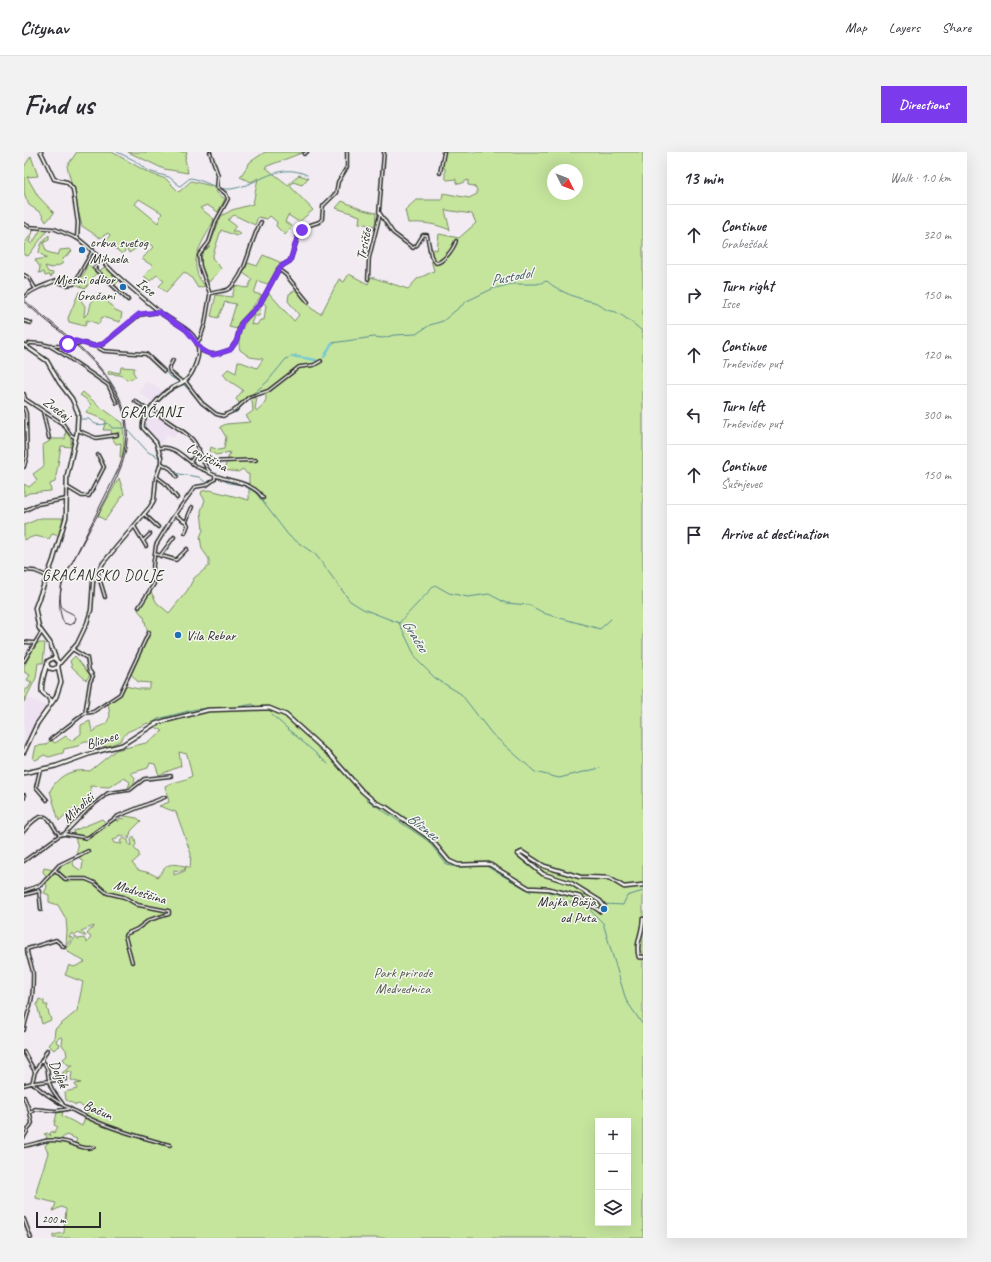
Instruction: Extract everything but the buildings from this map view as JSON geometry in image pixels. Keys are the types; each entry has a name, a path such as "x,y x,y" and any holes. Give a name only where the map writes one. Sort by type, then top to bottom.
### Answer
{"main road":[{"path":"24,752 37,724 56,698 60,682 57,659 50,644 41,633 36,621 35,608 48,576 66,514 68,499 67,473 76,438 78,413 72,399 59,382 47,361 25,345"},
{"path":"51,706 50,699 41,690 47,664 52,651"},
{"path":"50,659 57,659"},
{"path":"47,664 50,669 58,666"},
{"path":"50,699 56,698"},
{"name":"Bliznec","path":"24,773 40,770 122,745 155,724 164,721 208,710 269,708 286,715 331,756 362,791 376,803 386,807 430,838 450,861 458,865 489,864 530,888 566,893 580,897 589,902 598,911 603,909 603,905 571,883 543,874 518,854 522,852 544,866 580,877 609,878 624,887 643,885"},
{"path":"643,920 637,946 638,957 643,957"}],"street":[{"path":"24,224 30,227 55,229 76,238 78,223 72,188 67,182 54,178 41,152"},
{"path":"58,666 72,649 88,621 92,607 92,585 97,573 106,559 154,500 156,476 161,463 159,448 143,426 144,416 167,391 184,382 192,370 198,352 197,342 200,339 205,324 210,294 200,266 199,255 209,242 216,221 228,199 226,194 217,187 218,175 210,152"},
{"path":"198,347 203,351 215,355 232,349 237,340 240,324 260,304 278,269 282,264 290,261 297,238 302,230 322,219 323,206 336,195 338,182 346,169 347,152"},
{"name":"Trsišče","path":"368,279 369,258 380,214 384,152"},
{"path":"440,173 444,152"},
{"path":"380,214 393,233 410,247 416,246 423,235 427,235 432,258 436,263 440,262 446,257 456,241"},
{"path":"210,294 228,290 232,286 244,269 247,256 261,222"},
{"name":"Isce","path":"76,238 93,250 159,312 186,330 197,342"},
{"path":"24,297 35,288 44,287 56,281 67,285 74,284 93,250"},
{"name":"Isce","path":"102,260 94,268 128,300"},
{"path":"278,269 286,275 308,302"},
{"path":"24,275 29,278 35,288"},
{"path":"96,346 108,341 139,314 159,312"},
{"path":"24,321 31,323"},
{"path":"25,345 32,343 50,346 73,345 80,342 96,346 99,350 145,354 164,372"},
{"path":"50,346 108,386 118,403"},
{"path":"198,352 203,351"},
{"path":"173,360 169,368 170,372 184,382 202,403 219,415 223,416 233,412 248,398 268,391 299,367 314,365 321,361"},
{"path":"24,394 25,400"},
{"name":"Zvečaj","path":"25,400 63,424 71,435 76,438"},
{"path":"135,401 149,410"},
{"name":"Zvečaj","path":"24,408 26,413 27,456 24,467"},
{"path":"152,408 191,438 211,474"},
{"path":"44,412 49,438"},
{"path":"77,430 96,438 117,435"},
{"name":"Lonjščina","path":"159,448 164,447 180,454 190,462 215,476 246,484 258,491 263,498"},
{"path":"190,462 198,449"},
{"path":"67,486 82,496 89,496 104,467 98,455"},
{"path":"203,462 256,460"},
{"path":"161,463 171,469 177,476"},
{"path":"156,476 165,483 177,498"},
{"path":"139,607 154,584 154,554 156,545 196,486 211,483 215,480 215,476"},
{"path":"24,511 38,504 68,499"},
{"path":"185,534 188,525 186,522 192,507"},
{"path":"144,514 158,527"},
{"path":"175,515 186,522"},
{"path":"134,526 140,533 146,546"},
{"path":"143,542 150,534"},
{"path":"160,556 174,537"},
{"path":"154,554 176,560 187,549"},
{"path":"24,570 35,571 48,576"},
{"path":"97,573 105,597"},
{"path":"51,739 85,713 93,712 122,692 149,632"},
{"path":"24,661 41,633"},
{"path":"24,642 34,643"},
{"path":"72,649 87,658 88,670 93,676 90,682 85,713"},
{"path":"57,659 64,659"},
{"path":"40,770 36,787 47,800"},
{"name":"Miholići","path":"64,834 88,809 108,794 130,790 144,779 171,776"},
{"name":"Miholići","path":"24,861 60,835 64,834 87,838 118,816 165,797"},
{"path":"24,831 33,820 42,817 49,820 60,835"},
{"path":"24,891 41,885 65,861 88,851"},
{"name":"Medveščina","path":"55,870 65,879 86,879 95,883 107,893 124,897 138,905 169,911 169,914 149,920 137,929 126,934 125,936 132,962"},
{"path":"24,894 39,891 41,910"},
{"path":"27,949 56,940 64,947"},
{"path":"24,947 27,949 33,974 31,1004 24,1022 24,1030"},
{"name":"Doljek","path":"47,1050 42,1060 46,1064 54,1093 64,1106"},
{"path":"24,1052 35,1072"},
{"path":"32,1084 35,1072 42,1060"},
{"path":"24,1085 66,1079"},
{"name":"Bačun","path":"32,1084 46,1093 55,1102 100,1124 118,1128 130,1135 170,1145"},
{"path":"24,1097 32,1123 24,1137"},
{"path":"30,1113 35,1109 56,1111 68,1108"},
{"path":"24,1146 47,1140 62,1141 88,1150 94,1147"},
{"path":"24,1219 31,1238"}],"shaded area":[{"path":"146,382 155,385 164,392 153,403 139,392"},
{"path":"151,412 169,422 169,424 177,430 180,429 173,438 167,435 161,444 147,428 145,422"},
{"path":"27,697 49,707 25,747 24,702"}],"green space":[{"path":"77,152 112,152 149,173 166,179 179,192 191,181 216,187 217,193 225,199 218,212 207,205 200,208 214,219 201,244 196,258 198,274 205,286 198,288 191,277 184,272 166,292 159,286 164,281 157,275 150,281 144,276 153,266 142,259 153,247 147,241 129,253 127,249 122,254 106,241 110,235 108,233 100,238 82,226 67,166","holes":["139,199 162,213 158,223 135,204"]},
{"path":"128,152 187,152 185,159 188,173 164,169"},
{"path":"265,152 304,152 265,167 288,185 299,175 308,178 302,185 293,182 290,186 313,210 299,222 288,215 285,222 292,226 285,235 276,226 277,222 270,216 267,219 258,217 255,225 234,215 228,220 236,226 232,231 237,231 241,234 236,236 221,230 212,258 221,269 209,282 201,267 202,254 209,247 221,216 232,210 253,204 258,178 251,182 240,177 250,162"},
{"name":"Park prirode Medvednica","path":"440,152 643,152 643,1238 53,1238 53,1235 64,1233 66,1209 61,1207 53,1211 56,1203 36,1198 37,1188 48,1153 45,1146 49,1141 62,1142 74,1146 77,1139 66,1135 60,1140 46,1139 47,1136 44,1134 47,1133 51,1136 50,1133 53,1131 54,1133 58,1127 54,1125 57,1113 63,1112 62,1116 82,1126 88,1111 79,1104 76,1105 66,1100 65,1092 77,1089 75,1084 81,1083 71,1080 72,1072 67,1071 66,1075 62,1073 73,1065 68,1065 63,1059 67,1056 66,1050 62,1045 63,1038 61,1037 56,1040 57,1043 60,1044 59,1047 58,1046 54,1050 48,1045 54,1038 55,1029 77,1011 83,982 65,975 69,965 74,967 85,962 70,953 65,948 70,945 76,936 78,939 84,938 87,943 91,937 87,934 91,929 93,929 94,926 81,931 86,936 77,933 74,936 72,933 69,937 72,938 66,946 66,919 58,905 49,902 49,895 44,893 47,887 46,883 49,880 43,872 44,868 58,871 62,865 72,859 74,866 80,870 82,869 83,862 76,854 78,847 73,831 102,819 108,825 115,819 118,822 120,818 124,819 125,816 137,818 141,821 131,831 129,839 126,835 119,835 117,839 112,840 114,843 122,844 120,841 124,838 128,840 129,845 132,845 131,840 134,836 136,844 134,848 139,853 139,857 132,863 138,870 158,877 166,867 172,864 185,866 185,869 181,871 174,870 174,875 185,871 186,866 190,868 191,854 176,812 159,806 169,802 165,786 192,776 187,754 179,752 181,766 159,775 155,764 150,763 148,768 131,773 135,778 134,783 128,788 130,782 124,778 109,787 90,786 92,798 84,813 76,808 70,810 59,821 50,791 58,780 72,772 90,771 116,750 146,743 163,731 148,723 127,732 120,741 106,747 84,741 78,746 64,749 63,753 49,757 44,755 36,760 33,759 36,746 45,745 51,740 55,743 66,736 71,741 81,734 81,725 90,721 92,732 96,730 96,728 106,724 110,716 108,702 119,696 125,686 148,689 151,683 138,682 131,674 150,632 147,630 144,617 138,610 150,590 157,603 169,613 187,591 194,578 209,566 209,559 202,549 200,537 203,530 201,511 205,500 201,494 202,491 210,490 249,500 249,474 247,474 243,469 238,472 224,470 230,452 216,455 210,451 211,447 218,450 224,449 226,437 220,427 226,424 251,422 246,416 253,411 252,400 254,397 257,398 255,409 257,411 266,401 265,392 248,398 240,404 236,399 243,390 228,380 223,374 228,369 236,373 238,361 257,368 263,359 250,357 240,350 239,337 247,320 261,305 259,316 254,316 251,324 257,325 260,320 264,320 266,305 262,302 269,293 294,321 299,315 288,301 289,294 296,290 312,309 321,314 339,279 344,282 349,274 368,284 371,277 408,289 417,279 434,271 428,248 437,250 439,234 459,238 476,223 472,214 445,210 450,230 429,224 408,223 405,210 416,200 442,200 443,193 469,198 477,194 477,190 474,186 468,185 468,180 460,184 456,183 456,179 447,180 445,177 445,168 441,167 444,155"},
{"path":"31,156 38,176 27,177 38,196 54,213 46,222 41,213 29,205 24,193 24,167"},
{"path":"342,201 363,210 376,213 375,226 359,223 360,216 336,208"},
{"path":"34,229 29,242 32,244 41,229 47,231 28,256 24,255 24,245"},
{"path":"49,235 49,240 43,243 47,252 58,255 60,250 70,249 72,251 63,259 62,264 52,268 45,266 48,272 53,273 51,277 49,275 45,276 44,272 39,273 40,267 35,260 47,258 39,253 42,243"},
{"path":"263,255 282,263 268,284 258,281 254,293 262,295 240,322 237,329 229,327 236,304 225,302 218,318 211,316 216,295 232,297 235,286 248,288 252,279 243,273 248,263 257,266"},
{"path":"87,263 97,272 85,289 76,284 85,272"},
{"path":"106,266 120,280 115,285 98,272"},
{"path":"79,292 80,299 85,306 84,317 89,312 91,303 100,293 115,310 122,313 120,322 102,317 99,324 87,320 85,326 69,322 68,318"},
{"path":"121,367 135,368 133,372 136,377 127,380 120,375 108,374 109,371 120,373"},
{"path":"83,392 99,406 123,423 124,445 122,457 120,457 121,443 116,444 112,438 118,436 119,432 112,435 111,430 103,430 106,421 86,412 91,405 80,395"},
{"path":"66,428 71,437 71,447 61,446 55,482 50,484 51,491 29,493 24,496 24,484 29,487 37,480 33,474 44,466 43,445 50,441 48,439 65,439"},
{"path":"119,478 124,494 105,520 98,516"},
{"path":"41,518 64,518 59,536 52,534 49,539 35,536 24,540 24,525"},
{"path":"37,643 45,643 43,663 38,663 36,678 24,702 25,689 28,689 32,682 27,680 30,675 24,672 24,666"},
{"path":"75,656 90,675 86,680 72,667 70,661"},
{"path":"39,999 44,1001 44,1005 48,1005 47,1008 51,1020 42,1024 37,1005"}],"waterway":[{"path":"117,152 134,160 148,171 169,177 180,186 190,178 200,180 216,187 231,189 241,187 278,172 297,171 307,175"},
{"name":"Pustodol","path":"332,343 374,337 383,338 394,335 416,334 430,325 443,321 467,301 492,289 511,284 537,284 547,281 569,294 596,303 607,310 616,312 643,332"},
{"name":"Pustodol","path":"90,342 98,347"},
{"path":"324,357 332,343"},
{"name":"Pustodol","path":"101,349 122,352"},
{"name":"Pustodol","path":"131,352 147,354 162,367 168,375 179,382"},
{"name":"Pustodol","path":"250,396 267,382 286,359 296,355"},
{"path":"292,356 316,360"},
{"name":"Pustodol","path":"183,384 206,408 219,416 237,412 246,400"},
{"name":"Gračec","path":"81,419 89,419 93,423 97,424 108,423 112,428 123,428"},
{"name":"Gračec","path":"127,429 148,452 160,458"},
{"name":"Gračec","path":"163,463 169,467"},
{"name":"Gračec","path":"172,469 179,474 199,477 205,482"},
{"name":"Gračec","path":"223,480 229,483 243,485 256,493 289,536 316,555 350,601 363,609 399,623 417,660 435,678 461,694 492,734 535,772 559,778 600,768"},
{"path":"399,623 435,585 449,593 468,597 489,594 506,603 529,605 546,614 600,629 611,619"},
{"name":"Bliznec","path":"151,724 158,719 196,709 232,708 253,704 257,708"},
{"name":"Bliznec","path":"272,715 328,764"},
{"name":"Bliznec","path":"366,799 428,841 447,865 456,867 486,866 531,892"},
{"path":"585,904 590,902 623,905 627,896 643,891"},
{"name":"Bliznec","path":"548,892 559,894 565,901 585,905 603,923 626,1000 643,1025"}],"tram line":[{"path":"24,300 64,333 102,370 116,391 125,414 127,439 121,467 112,488 101,508 80,548 76,555 73,561 69,568 66,575 63,583 61,590 60,598 63,609 73,614 76,618 74,623 70,625 64,623 60,609 60,598 60,593 62,583 119,468 126,440 124,415 116,392 102,372 65,335 24,302"}],"place":[{"name":"crkva svetog Mihaela","path":"82,250"},
{"name":"Mjesni odbor Gračani","path":"123,287"},
{"name":"Vila Rebar","path":"178,635"},
{"name":"Majka Božja od Puta","path":"604,909"}],"district":[{"name":"GRAČANI","path":"151,412"},
{"name":"GRAČANSKO DOLJE","path":"103,575"}],"route":[{"path":"68,344 75,341 94,346 103,344 139,314 146,312 159,312 186,330 197,342 198,347 208,354 213,355 230,350 236,342 239,327 242,322 260,304 270,283 282,264 290,261 297,238 302,230"}]}
